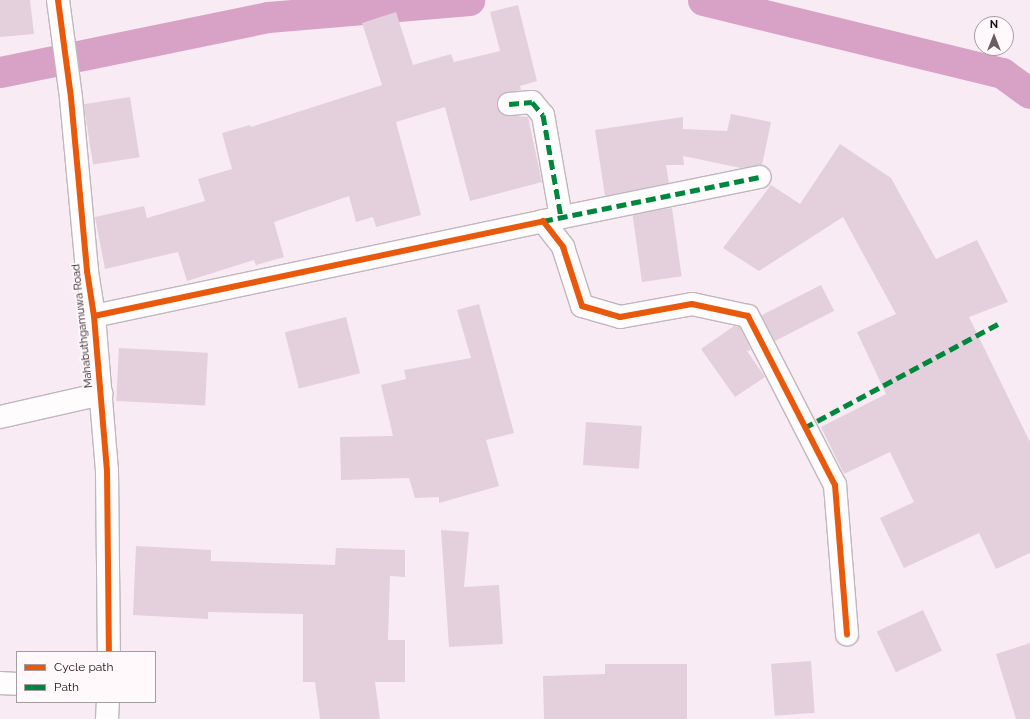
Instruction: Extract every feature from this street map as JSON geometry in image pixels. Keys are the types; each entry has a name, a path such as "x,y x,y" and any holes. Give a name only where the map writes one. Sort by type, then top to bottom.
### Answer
{"street":[{"name":"Mahabuthgamuwa Road","path":"58,0 71,98 87,271 94,316 107,470 109,651"},
{"path":"509,104 532,102 543,116 552,219 563,247 582,306 620,317 692,304 748,316 835,485 847,635"},
{"path":"94,316 552,219 760,177"},
{"path":"0,417 101,394"},
{"path":"0,683 16,684"},
{"path":"107,719 108,703"}],"building":[{"path":"0,0 30,0 34,34 0,37"},
{"path":"518,5 537,81 520,86 521,90 502,94 497,105 504,115 528,117 542,182 470,201 445,107 396,122 421,215 376,227 373,217 356,222 349,196 274,222 284,257 256,265 254,260 187,281 178,252 105,269 95,217 144,206 147,218 205,201 198,179 232,169 222,133 250,125 251,127 382,85 362,23 396,12 413,65 451,54 454,62 500,51 490,12"},
{"path":"130,97 140,157 93,165 84,104"},
{"path":"731,114 771,122 762,165 741,168 683,156 684,165 666,165 669,183 605,196 595,130 683,117 683,129 727,131"},
{"path":"840,144 891,178 936,259 977,240 1008,302 969,317 1030,442 1030,553 996,569 979,533 904,568 880,518 914,502 890,452 844,474 821,427 886,394 857,332 896,314 843,217 759,271 723,248 771,185 800,204"},
{"path":"672,208 682,276 642,282 632,214"},
{"path":"821,285 834,311 774,341 761,315"},
{"path":"479,304 514,433 486,440 499,486 439,503 439,497 415,498 409,478 341,480 340,437 393,436 381,385 406,379 404,370 471,358 457,310"},
{"path":"346,317 360,373 299,389 285,332"},
{"path":"734,326 740,327 751,350 747,351 765,377 735,397 701,349"},
{"path":"119,348 208,353 205,406 116,401"},
{"path":"586,422 642,426 639,469 583,465"},
{"path":"441,530 469,532 464,587 499,585 503,644 449,647"},
{"path":"136,546 211,550 211,561 335,565 336,548 405,550 405,577 390,576 388,640 405,640 405,682 375,682 380,719 320,719 315,682 303,682 303,614 208,612 208,619 133,615"},
{"path":"923,610 942,651 896,672 877,632"},
{"path":"1030,643 1030,719 1016,719 996,654"},
{"path":"811,661 815,713 775,716 771,664"},
{"path":"605,664 687,664 687,719 544,719 543,676 605,674"}],"waterway":[{"path":"0,72 268,17 469,0"},
{"path":"703,0 1002,73 1030,93"}],"marked path":[{"path":"509,104 532,102 543,115 561,217"},
{"path":"543,221 760,177"},
{"path":"804,428 998,324"}],"cycle path":[{"path":"58,0 71,98 87,271 94,316 107,470 109,651"},
{"path":"94,316 543,221 563,247 582,306 620,317 692,304 748,316 835,485 847,635"}]}
